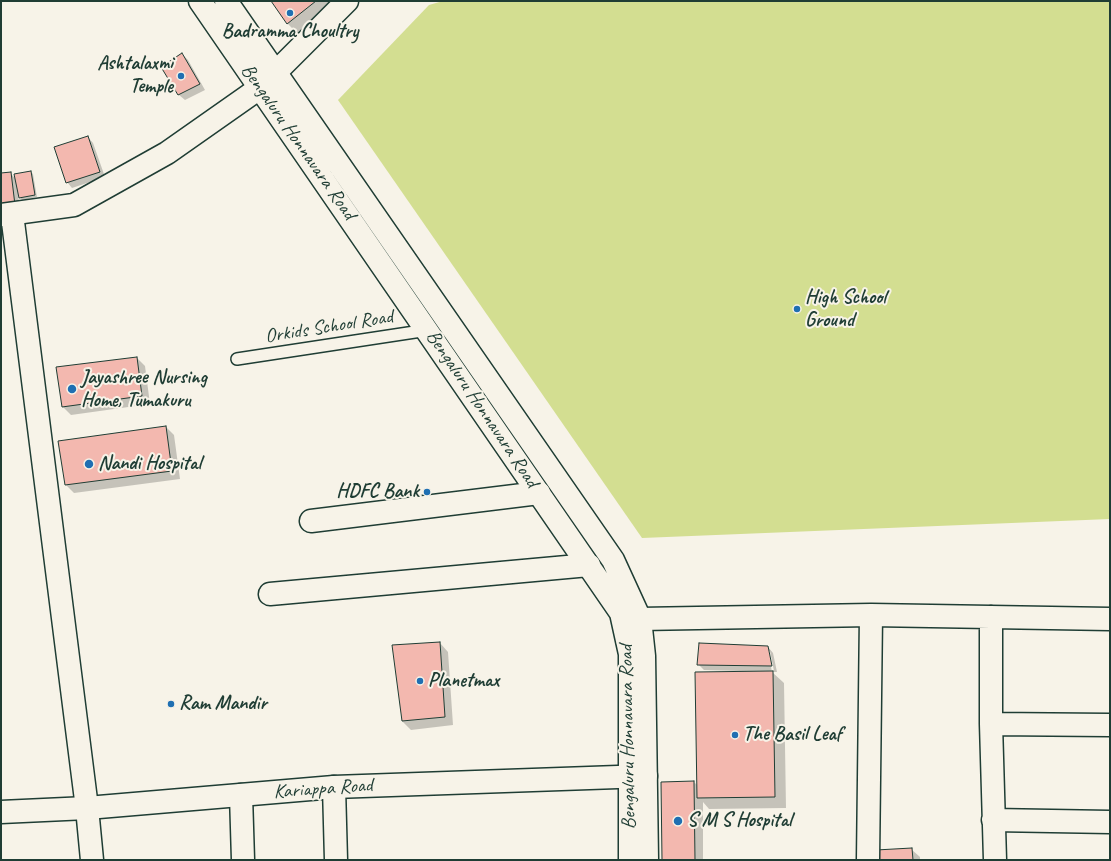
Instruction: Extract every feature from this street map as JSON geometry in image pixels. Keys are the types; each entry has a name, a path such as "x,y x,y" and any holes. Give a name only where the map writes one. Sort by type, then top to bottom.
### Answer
{"street":[{"name":"Bengaluru Honnavara Road","path":"200,1 268,80 613,560 640,619 644,656 638,777 630,860"},
{"name":"Bengaluru Honnavara Road","path":"226,1 268,80 428,330 621,613 630,654 638,777 647,860"},
{"path":"92,860 87,808 7,215 74,205 167,153 268,80 347,1"},
{"path":"311,521 539,493"},
{"path":"270,594 589,565"},
{"path":"868,860 871,615"},
{"path":"640,619 871,615 1110,619"},
{"path":"991,617 991,724 995,860"},
{"path":"991,724 1110,725"},
{"name":"Kariappa Road","path":"1,812 87,808 334,787 638,777"},
{"path":"334,787 336,860"},
{"path":"241,795 243,860"},
{"path":"994,820 1110,822"}],"lane":[{"name":"Orkids School Road","path":"237,359 428,330"}],"green space":[{"name":"High School Ground","path":"443,1 1110,1 1110,519 642,538 338,100 429,5"}],"building":[{"name":"Badramma Choultry","path":"271,1 316,1 287,24"},
{"name":"Ashtalaxmi Temple","path":"182,53 200,84 178,95 161,67"},
{"path":"88,136 100,172 66,183 54,147"},
{"path":"31,171 35,195 19,198 14,174"},
{"path":"11,172 15,205 1,207 1,173"},
{"path":"137,357 142,396 62,407 56,367"},
{"path":"166,426 172,471 65,485 58,441"},
{"name":"Planetmax","path":"440,642 445,717 402,721 392,645"},
{"path":"699,643 768,646 772,666 697,665"},
{"name":"The Basil Leaf","path":"773,671 775,797 697,798 695,672"},
{"name":"S M S Hospital","path":"694,781 695,860 662,860 661,782"},
{"path":"912,848 913,860 877,860 876,850"}],"place":[{"name":"Badramma Choultry","path":"290,13"},
{"name":"Ashtalaxmi Temple","path":"181,76"},
{"name":"High School Ground","path":"797,309"},
{"name":"Jayashree Nursing Home, Tumakuru","path":"72,389"},
{"name":"Nandi Hospital","path":"89,464"},
{"name":"HDFC Bank","path":"427,492"},
{"name":"Planetmax","path":"420,681"},
{"name":"Ram Mandir","path":"171,704"},
{"name":"The Basil Leaf","path":"735,735"},
{"name":"S M S Hospital","path":"678,821"}]}
